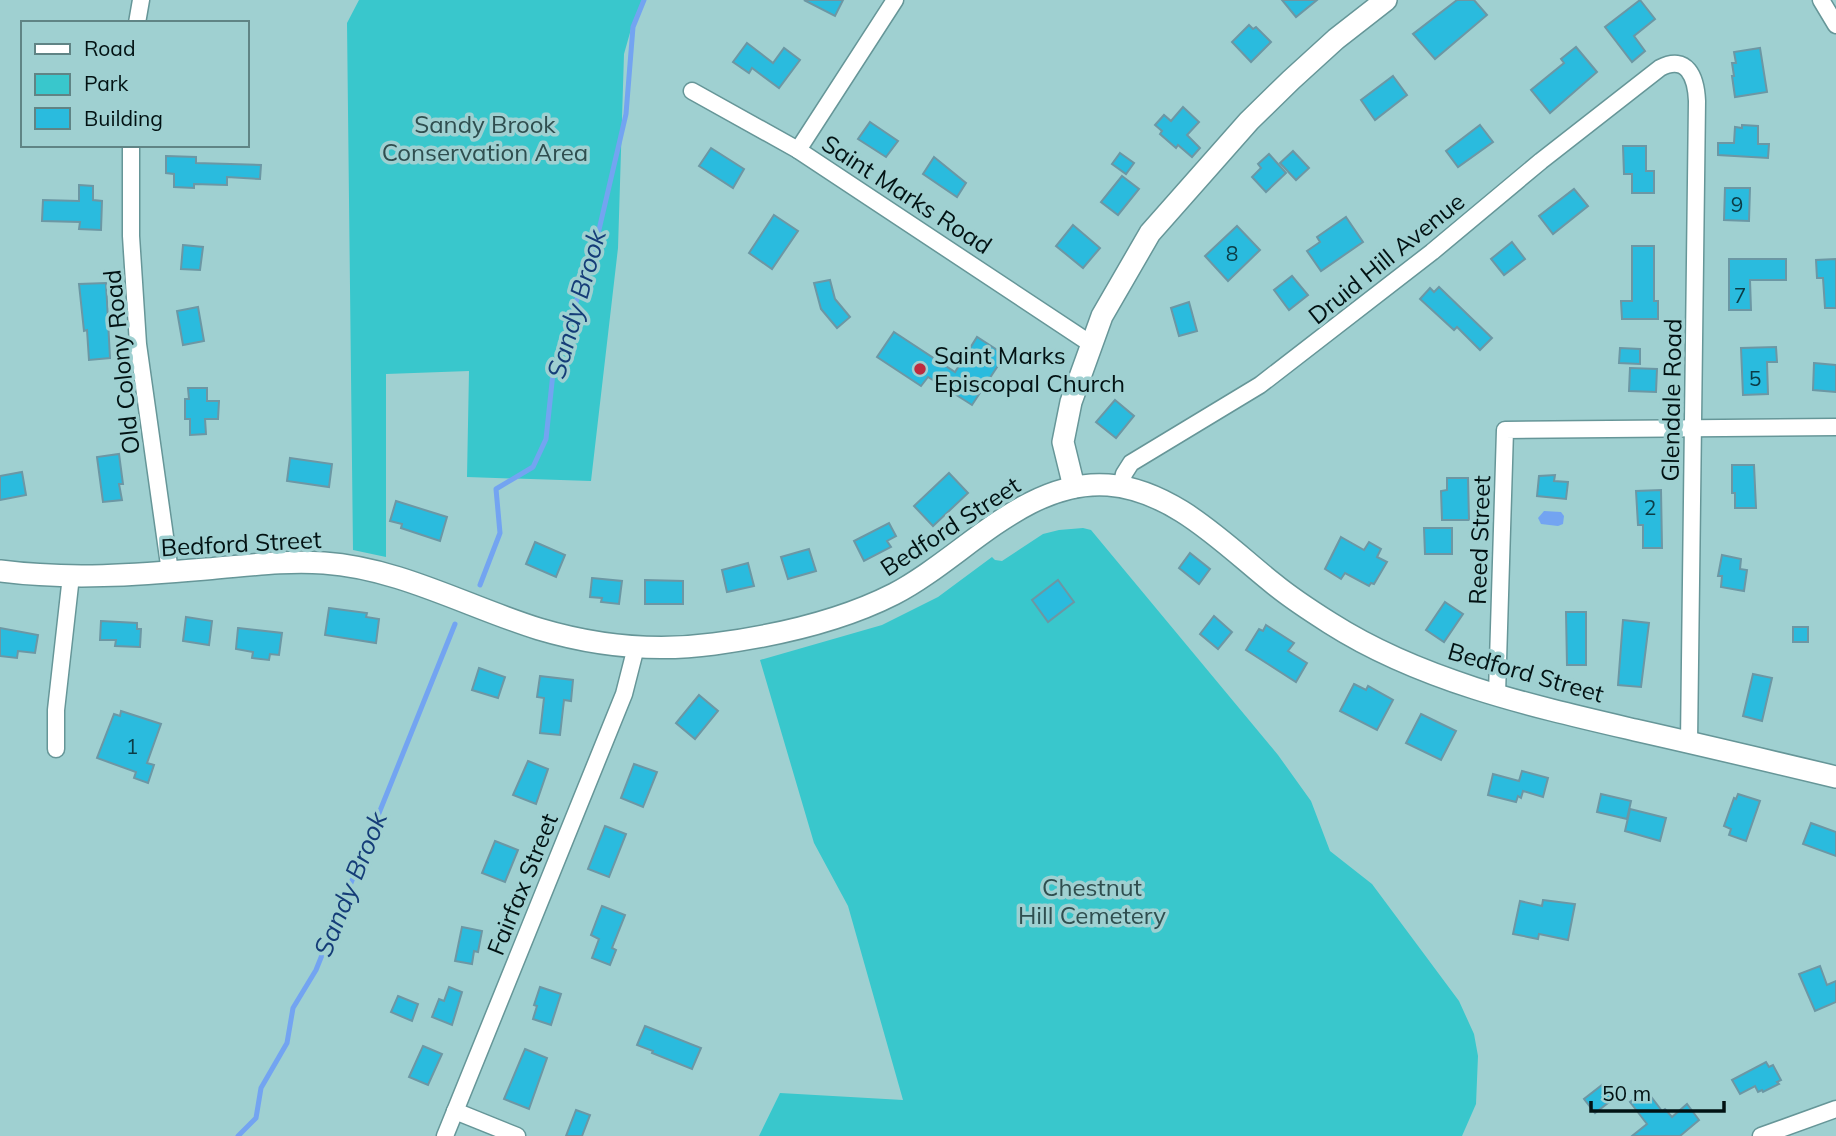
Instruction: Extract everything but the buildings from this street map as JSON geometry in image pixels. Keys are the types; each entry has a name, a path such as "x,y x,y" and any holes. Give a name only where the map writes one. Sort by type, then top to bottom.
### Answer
{"main road":[{"path":"1074,487 1063,446 1070,402 1102,316 1150,233 1249,121 1336,39 1386,0"},
{"name":"Bedford Street","path":"0,571 108,576 286,562 328,563 397,578 548,631 591,641 666,648 714,644 805,626 862,609 927,576 1017,510 1036,500 1074,487 1102,484 1121,486 1146,492 1169,503 1298,602 1373,648 1435,673 1559,712 1836,777"}],"street":[{"path":"137,21 141,0"},
{"path":"798,150 895,0"},
{"path":"1822,0 1836,25"},
{"name":"Druid Hill Avenue","path":"1121,486 1124,474 1132,463 1260,385 1432,253 1541,161 1660,68 1668,63 1680,63"},
{"name":"Glendale Road","path":"1680,63 1692,76 1697,101 1689,742"},
{"name":"Saint Marks Road","path":"692,91 798,150 1091,344"},
{"name":"Old Colony Road","path":"131,147 131,236 138,344 170,572"},
{"path":"1693,428 1836,427"},
{"name":"Reed Street","path":"1497,694 1505,430 1693,428"},
{"path":"56,749 56,710 71,576"},
{"name":"Fairfax Street","path":"445,1136 624,694 636,647"},
{"path":"1761,1136 1836,1108"},
{"path":"455,1111 517,1136"}],"green space":[{"name":"Sandy Brook Conservation Area","path":"359,0 642,0 624,54 618,248 591,481 467,477 469,371 386,374 386,557 353,550 347,23"},
{"name":"Chestnut Hill Cemetery","path":"1083,528 1091,530 1278,755 1311,801 1330,851 1372,884 1459,1001 1474,1034 1478,1056 1476,1104 1462,1136 759,1136 780,1093 903,1100 848,906 814,843 760,660 882,625 938,597 992,557 1002,561 1043,534"}],"shaded area":[{"path":"1544,511 1561,512 1564,516 1563,524 1541,524 1538,518"}],"waterway":[{"name":"Sandy Brook","path":"480,585 500,533 496,489 533,467 546,439 553,373 598,234 626,114 633,27 644,0"},
{"name":"Sandy Brook","path":"238,1136 256,1118 261,1088 287,1043 293,1008 316,970 455,624"}],"place":[{"name":"Saint Marks Episcopal Church","path":"920,369"}]}
